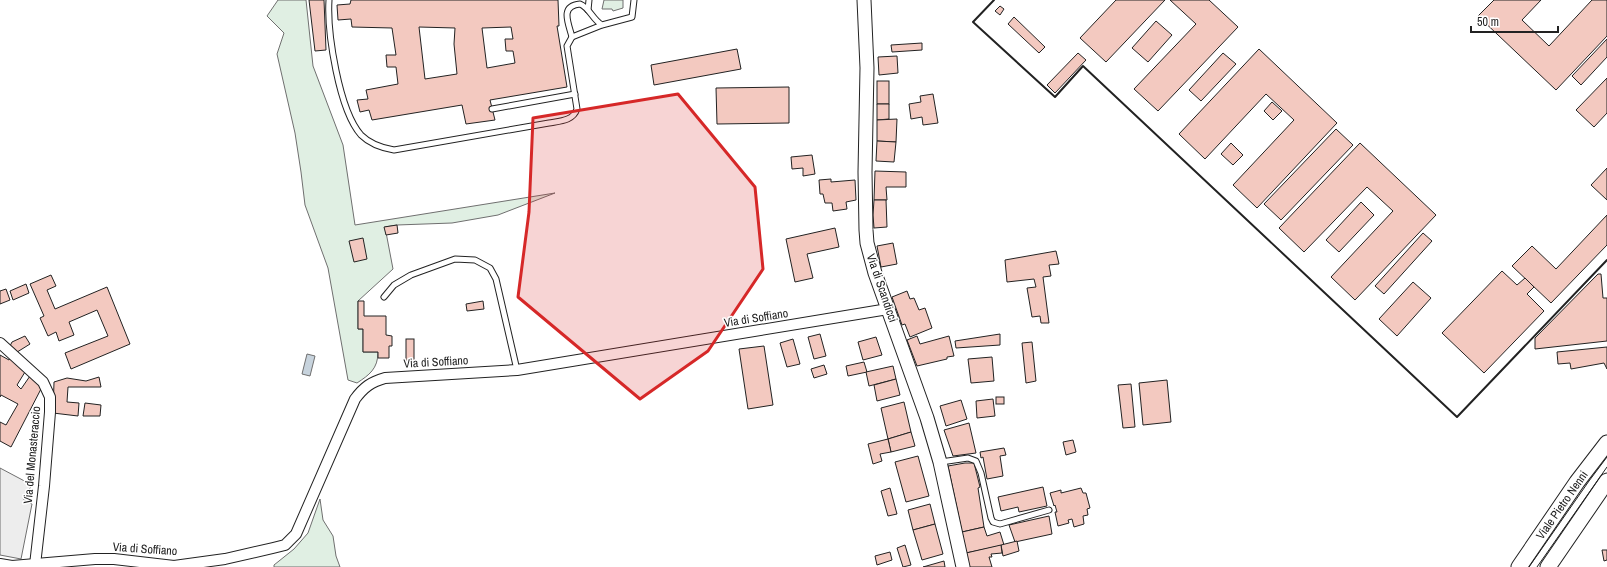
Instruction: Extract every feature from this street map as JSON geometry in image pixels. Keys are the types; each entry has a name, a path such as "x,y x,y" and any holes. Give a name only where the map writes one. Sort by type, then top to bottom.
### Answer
{"main road":[{"name":"Viale Pietro Nenni","path":"1519,567 1577,482 1607,444"},
{"name":"Viale Pietro Nenni","path":"1548,567 1607,481"}],"street":[{"name":"Via di Scandicci","path":"864,0 868,86 865,172 866,230 870,256 927,418 940,462 963,567"},
{"name":"Via di Soffiano","path":"0,564 12,566 35,565 84,560 114,559 174,566 225,559 285,544 296,534 355,399 367,385 385,378 517,370 888,309"},
{"name":"Via del Monasteraccio","path":"0,343 43,382 50,397 44,486 35,565"},
{"name":"Via di Soffiano","path":"84,560 102,567"}],"lane":[{"path":"329,0 331,38 341,90 352,119 361,135 382,148 394,150 564,121 576,113 577,109 567,46 572,37 602,25 632,17 634,0"},
{"path":"588,10 589,0"},
{"path":"572,37 567,11 574,4 580,4 602,25"},
{"path":"492,108 575,94"},
{"path":"384,297 394,285 411,275 455,259 475,260 490,268 496,279 517,370"},
{"path":"940,462 968,458 976,461 981,473 993,522 1000,524 1049,510"}],"highlighted area":[{"path":"678,94 755,187 763,269 708,351 640,399 518,297 529,212 533,118"}],"green space":[{"path":"278,0 306,0 313,66 343,145 355,225 555,193 498,215 452,223 397,225 385,227 393,269 358,301 358,329 363,329 363,352 378,352 378,358 372,371 357,383 348,380 328,268 305,205 295,133 277,54 284,33 267,16"},
{"path":"604,0 623,0 623,8 613,11 612,9 602,9"},
{"path":"320,499 323,520 333,536 336,556 340,567 274,567 274,565 294,549 308,533"}],"shaded area":[{"path":"307,354 315,356 310,376 302,374"},
{"path":"0,468 32,485 23,499 32,504 21,559 0,555"}],"building":[{"path":"309,0 324,0 326,50 315,51"},
{"path":"351,0 558,0 559,26 557,26 567,87 490,100 495,120 466,124 462,105 372,120 369,110 360,112 357,100 368,99 366,90 398,84 396,67 387,67 386,55 396,55 392,28 352,27 351,19 338,20 337,5 350,4","holes":["419,27 455,28 454,44 457,74 425,79","511,27 513,39 505,39 506,51 513,51 515,63 487,68 482,28"]},
{"path":"1116,0 1165,0 1106,62 1080,38"},
{"path":"1170,0 1209,0 1238,27 1158,111 1134,89 1196,24"},
{"path":"1494,0 1541,0 1522,20 1549,46 1592,0 1607,0 1607,36 1556,90 1478,16"},
{"path":"1000,6 1004,9 1000,15 995,11"},
{"path":"1014,17 1045,47 1039,53 1008,24"},
{"path":"1156,21 1172,35 1148,62 1132,48"},
{"path":"1607,39 1607,57 1581,85 1572,76"},
{"path":"922,43 922,50 892,52 891,45"},
{"path":"737,49 741,69 654,85 651,65"},
{"path":"1259,49 1337,123 1257,208 1233,185 1294,120 1266,94 1205,159 1179,134"},
{"path":"1078,53 1086,60 1055,93 1047,85"},
{"path":"1223,53 1236,64 1201,101 1189,90"},
{"path":"897,56 898,73 879,75 878,57"},
{"path":"1607,78 1607,113 1594,127 1576,110"},
{"path":"877,81 889,81 889,104 877,104"},
{"path":"789,87 789,123 717,124 716,88"},
{"path":"933,94 938,123 923,125 922,117 911,119 909,104 921,102 920,96"},
{"path":"1272,102 1282,111 1273,120 1264,111"},
{"path":"877,104 889,104 889,119 877,120"},
{"path":"897,119 896,142 877,141 877,120"},
{"path":"1336,129 1353,145 1281,220 1264,204"},
{"path":"877,141 896,142 894,162 876,161"},
{"path":"1231,143 1243,155 1233,165 1221,154"},
{"path":"1360,143 1436,215 1355,300 1331,277 1393,211 1367,187 1304,252 1279,228"},
{"path":"812,155 815,174 803,176 803,168 792,169 791,157"},
{"path":"1607,168 1607,200 1591,185"},
{"path":"875,171 906,172 906,187 886,187 887,200 874,200"},
{"path":"831,179 831,182 855,180 856,200 846,202 847,209 833,211 832,203 825,203 823,194 820,194 819,180"},
{"path":"874,200 886,200 887,227 874,228"},
{"path":"1361,202 1374,215 1339,252 1326,240"},
{"path":"1607,215 1607,245 1551,303 1512,266 1532,246 1556,269"},
{"path":"397,225 398,233 386,235 384,227"},
{"path":"835,228 839,247 807,254 813,278 795,282 786,239"},
{"path":"1423,233 1432,241 1384,294 1375,286"},
{"path":"363,238 367,259 354,262 349,241"},
{"path":"893,243 897,264 881,267 877,246"},
{"path":"1056,251 1059,264 1049,265 1051,276 1043,277 1049,323 1041,323 1040,316 1032,317 1027,288 1036,287 1034,279 1007,282 1005,260"},
{"path":"1502,271 1517,285 1525,278 1534,287 1527,294 1544,311 1484,373 1442,333"},
{"path":"1598,274 1601,274 1603,298 1607,298 1607,341 1535,349 1535,338"},
{"path":"51,275 56,286 47,290 55,309 107,287 130,344 71,369 65,353 108,336 97,310 69,322 74,335 59,341 56,332 48,336 40,318 44,316 30,284"},
{"path":"1413,282 1431,298 1397,336 1379,319"},
{"path":"26,284 29,293 13,300 10,291"},
{"path":"6,289 10,300 0,304 0,291"},
{"path":"907,291 910,299 914,298 919,310 925,308 932,328 910,337 905,324 902,325 892,297"},
{"path":"358,301 364,301 364,316 386,316 386,335 392,336 392,346 389,346 389,358 378,358 378,352 363,352 363,329 358,329"},
{"path":"483,301 484,309 467,311 466,304"},
{"path":"820,334 826,356 814,359 808,337"},
{"path":"1000,334 1000,345 956,348 955,341"},
{"path":"25,336 30,344 14,354 9,348 12,342"},
{"path":"917,336 920,344 949,336 954,356 917,366 907,340"},
{"path":"876,337 882,355 863,360 858,342"},
{"path":"406,339 414,339 414,362 406,362"},
{"path":"793,339 800,364 787,367 780,343"},
{"path":"1032,342 1036,381 1026,383 1022,343"},
{"path":"764,346 773,405 748,409 739,349"},
{"path":"1607,347 1607,369 1604,363 1571,369 1570,363 1558,364 1557,352"},
{"path":"0,355 9,360 11,357 25,372 17,385 21,389 30,376 42,387 11,447 0,441 0,422 6,425 18,404 1,395 0,397"},
{"path":"992,357 994,381 971,383 968,359"},
{"path":"864,362 867,372 848,376 846,366"},
{"path":"824,365 827,374 814,378 811,369"},
{"path":"893,366 896,379 869,386 866,372"},
{"path":"99,377 101,387 68,387 67,402 79,403 78,416 53,413 54,382 67,378 86,381"},
{"path":"896,379 900,395 877,401 874,385"},
{"path":"1167,380 1171,422 1143,425 1139,383"},
{"path":"1131,384 1135,427 1123,428 1118,385"},
{"path":"996,397 1004,397 1004,404 996,404"},
{"path":"993,399 995,416 977,418 976,401"},
{"path":"961,400 967,419 946,426 940,406"},
{"path":"904,402 911,432 888,439 881,408"},
{"path":"85,403 101,405 100,416 83,416"},
{"path":"969,423 976,453 953,456 944,430"},
{"path":"911,432 915,446 891,452 888,439"},
{"path":"888,439 891,452 880,454 882,461 873,464 868,444"},
{"path":"1073,440 1076,452 1066,455 1063,442"},
{"path":"1004,448 1006,455 1000,456 1003,476 987,479 983,457 981,458 980,452"},
{"path":"918,456 929,496 906,502 895,462"},
{"path":"974,463 980,487 978,488 984,527 962,532 948,466"},
{"path":"1043,487 1047,506 1019,512 1018,507 1001,511 998,497"},
{"path":"890,488 897,514 888,516 881,491"},
{"path":"1081,488 1083,493 1086,493 1090,508 1087,509 1088,515 1083,516 1084,524 1074,527 1072,519 1068,520 1069,523 1058,526 1055,512 1057,512 1050,493 1061,490 1061,493"},
{"path":"930,504 935,524 913,530 908,510"},
{"path":"1049,516 1052,534 1015,542 1009,525"},
{"path":"935,524 943,554 922,560 913,530"},
{"path":"984,527 987,536 1000,532 1004,545 966,553 962,532"},
{"path":"1017,541 1019,551 1003,556 1001,545"},
{"path":"905,545 911,565 903,567 897,548"},
{"path":"1001,545 1002,553 991,554 992,557 989,557 992,567 969,567 966,553"},
{"path":"1602,550 1607,550 1607,560 1604,561"},
{"path":"890,552 892,560 877,565 875,556"},
{"path":"944,561 945,567 923,567"}],"tram line":[{"path":"1529,567 1607,457"},
{"path":"1537,567 1607,467"}],"wall":[{"path":"994,0 973,22 1055,97 1083,66 1457,417 1607,260"}]}
